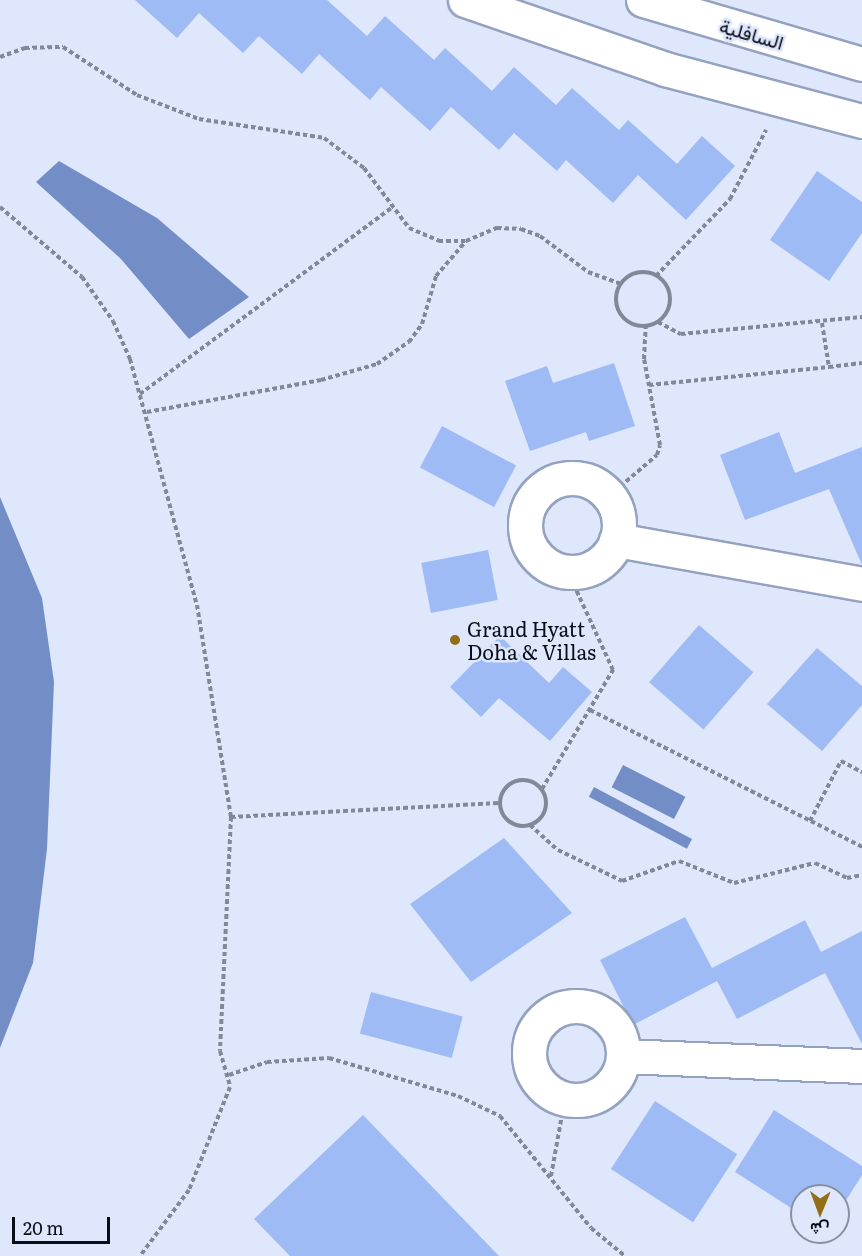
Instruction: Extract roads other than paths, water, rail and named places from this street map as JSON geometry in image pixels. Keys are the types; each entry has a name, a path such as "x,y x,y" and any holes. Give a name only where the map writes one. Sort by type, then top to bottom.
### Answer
{"street":[{"path":"465,0 780,102 862,121"},
{"name":"السافلية","path":"643,0 862,64"},
{"path":"567,478 597,486 609,496 618,525 616,540 598,564 568,572 540,560 530,548 525,525 530,503 539,491 567,478"},
{"path":"616,540 862,584"},
{"path":"578,1005 592,1008 616,1027 624,1056 614,1081 604,1091 592,1097 565,1098 545,1087 532,1069 531,1039 549,1014 578,1005"},
{"path":"624,1056 862,1066"}],"water":[{"path":"59,161 157,218 249,297 189,339 121,259 36,182"},
{"path":"0,497 42,598 54,682 47,849 33,963 0,1048"},
{"path":"623,765 685,797 674,819 612,787"},
{"path":"594,787 692,839 687,849 589,797"}],"place":[{"name":"Grand Hyatt Doha & Villas","path":"455,640"}]}
